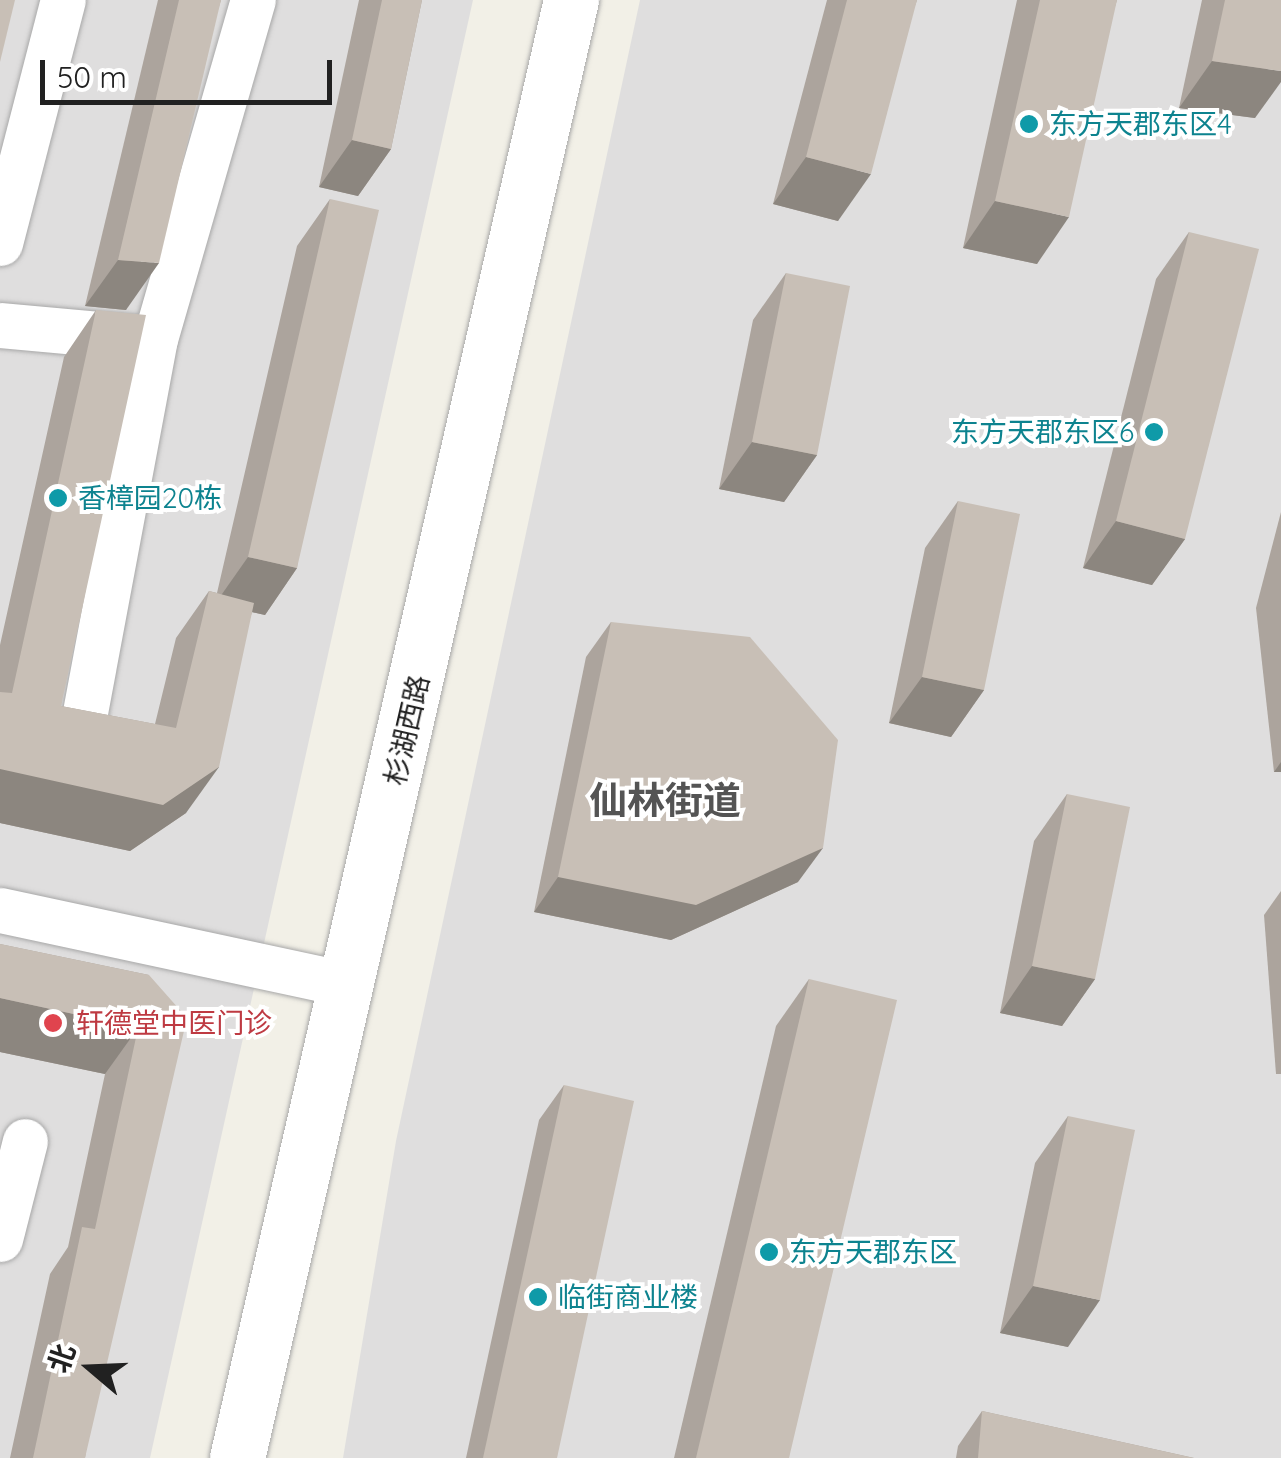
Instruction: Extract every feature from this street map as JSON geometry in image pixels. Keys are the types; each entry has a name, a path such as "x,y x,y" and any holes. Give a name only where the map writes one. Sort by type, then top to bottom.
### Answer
{"street":[{"path":"0,243 64,0"},
{"path":"83,723 155,340 253,0"},
{"name":"杉湖西路","path":"237,1458 349,985 571,0"},
{"path":"0,325 155,340"},
{"path":"0,910 349,985"},
{"path":"0,1239 25,1141"}],"shaded area":[{"path":"0,0 473,0 150,1458 0,1458"},
{"path":"640,0 1281,0 1281,1458 343,1458 396,1141"}],"building":[{"path":"0,0 15,0 0,62"},
{"path":"179,0 221,0 159,263 118,260"},
{"path":"382,0 422,0 391,149 352,140"},
{"path":"847,0 917,0 871,174 806,157"},
{"path":"1040,0 1117,0 1069,217 995,201"},
{"path":"1225,0 1281,0 1281,71 1212,61"},
{"path":"330,199 379,210 297,568 248,557"},
{"path":"1189,232 1259,249 1185,539 1116,521"},
{"path":"786,273 850,286 817,455 752,442"},
{"path":"96,310 146,315 61,706 176,728 209,591 254,603 219,767 163,805 0,769 0,692 12,693"},
{"path":"958,501 1020,514 984,690 922,677"},
{"path":"611,622 750,637 838,740 823,848 696,905 558,877"},
{"path":"1067,794 1130,807 1095,979 1032,966"},
{"path":"0,944 149,975 187,1018 85,1458 33,1458 82,1227 95,1229 138,1028 0,998"},
{"name":"东方天郡东区","path":"809,979 897,1000 789,1458 696,1458"},
{"name":"临街商业楼","path":"564,1085 634,1101 557,1458 483,1458"},
{"path":"1068,1116 1135,1130 1100,1300 1033,1286"},
{"path":"982,1411 1194,1458 978,1458"}],"place":[{"name":"东方天郡东区4","path":"1029,124"},
{"name":"东方天郡东区6","path":"1154,432"},
{"name":"香樟园20栋","path":"58,498"},
{"name":"轩德堂中医门诊","path":"53,1023"},
{"name":"东方天郡东区","path":"769,1252"},
{"name":"临街商业楼","path":"538,1297"}],"district":[{"name":"仙林街道","path":"665,801"}]}
